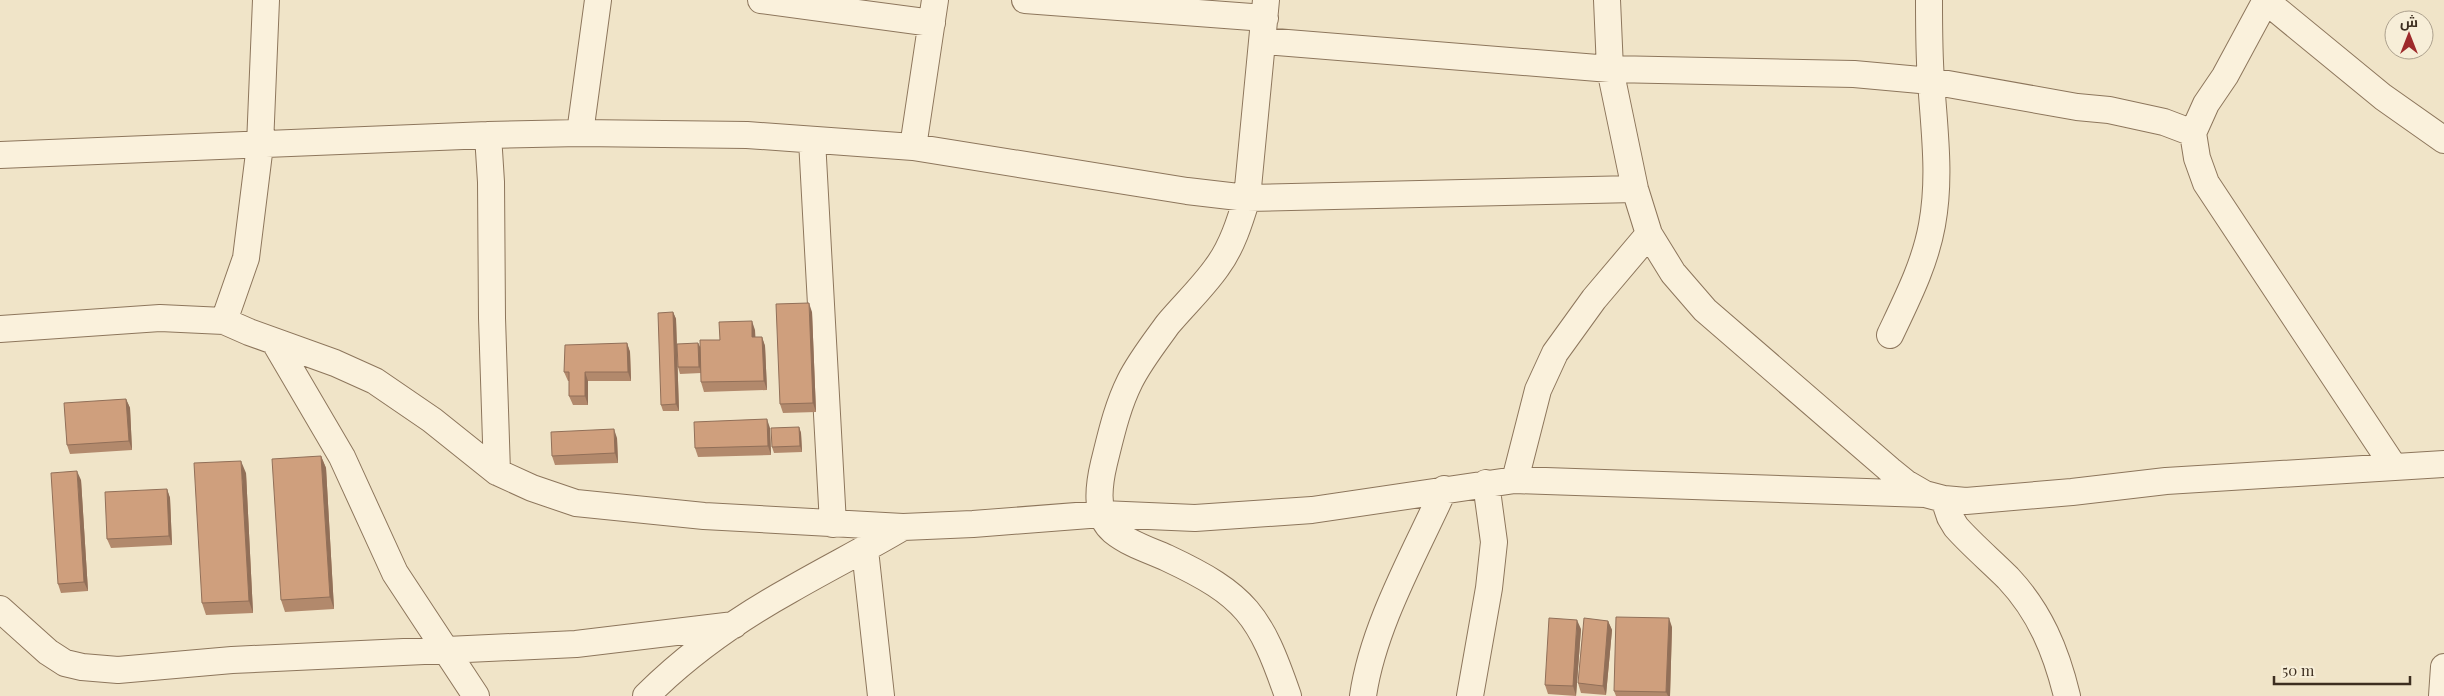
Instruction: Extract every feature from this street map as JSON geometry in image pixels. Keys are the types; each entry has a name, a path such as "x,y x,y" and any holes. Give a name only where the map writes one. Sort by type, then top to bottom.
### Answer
{"street":[{"path":"224,320 246,258 260,145 266,0"},
{"path":"580,133 598,0"},
{"path":"760,0 933,11 913,147"},
{"path":"1025,0 1265,20 1610,69 1854,74 1931,81 2077,107 2109,110 2164,122 2193,133"},
{"path":"1607,0 1610,69 1635,189 1649,234 1673,273 1705,310 1890,470 1906,483 1934,496 1956,527 2009,579 2032,606 2048,634 2067,696"},
{"path":"1890,335 1921,267 1932,225 1937,186 1937,148 1931,81 1929,0"},
{"path":"2394,467 2206,183 2196,158 2193,133 2206,104 2225,76 2266,1 2383,97 2444,140"},
{"path":"1265,20 1247,198 1238,227 1218,267 1168,325 1131,380 1116,414 1102,471 1100,500 1102,514 1108,526 1130,542 1206,578 1244,605 1265,637 1288,696"},
{"path":"0,155 488,135 580,133 747,135 913,147 1188,191 1247,198 1635,189"},
{"path":"488,135 491,182 494,402 497,472"},
{"path":"812,140 833,524"},
{"path":"1515,480 1538,390 1555,353 1594,299 1649,234"},
{"path":"0,329 160,318 224,320 274,341 335,362 375,381 432,420 497,472 532,488 576,503 704,516 833,524 903,527 973,524 1102,514 1195,518 1312,510 1515,480 1934,496 1966,501 2072,492 2166,481 2444,464"},
{"path":"274,341 342,458 395,573 476,696"},
{"path":"1470,696 1489,588 1494,542 1486,483"},
{"path":"1362,696 1374,648 1387,612 1444,489"},
{"path":"646,696 697,650 734,625 789,590 865,550 903,527"},
{"path":"865,550 881,696"},
{"path":"0,609 48,652 65,663 82,668 118,670 232,660 576,644 734,625"},
{"path":"2442,696 2444,667"}],"building":[{"path":"809,303 813,403 780,404 776,304"},
{"path":"673,312 676,404 661,405 658,313"},
{"path":"752,321 752,337 762,337 764,381 701,382 700,340 720,340 719,322"},
{"path":"627,343 628,372 585,372 585,396 569,396 569,372 564,372 565,345"},
{"path":"698,343 699,367 678,367 677,344"},
{"path":"126,399 129,441 67,445 64,403"},
{"path":"767,419 768,446 695,448 694,422"},
{"path":"799,427 800,446 772,447 771,428"},
{"path":"614,429 615,453 552,456 551,432"},
{"path":"321,456 330,597 281,600 272,459"},
{"path":"241,461 249,601 202,603 194,463"},
{"path":"77,471 84,582 58,584 51,473"},
{"path":"167,489 169,536 107,539 105,492"},
{"path":"1616,617 1669,618 1666,692 1614,691"},
{"path":"1549,618 1577,620 1573,686 1545,685"},
{"path":"1584,618 1608,621 1603,686 1578,683"}]}
